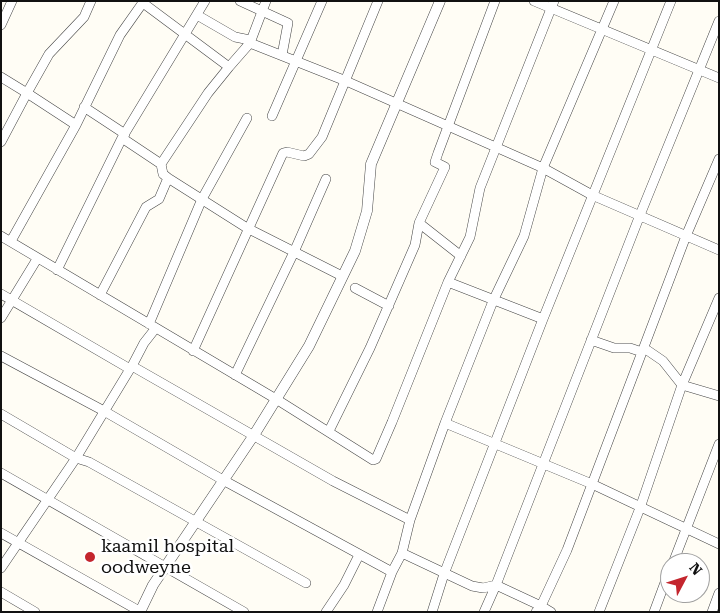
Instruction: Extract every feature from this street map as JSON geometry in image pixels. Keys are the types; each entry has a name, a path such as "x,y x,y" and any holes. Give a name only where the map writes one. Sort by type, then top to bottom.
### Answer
{"street":[{"path":"1,25 12,1"},
{"path":"1,142 49,54 84,17 91,1"},
{"path":"57,270 123,136 205,1"},
{"path":"240,1 288,23 282,55"},
{"path":"161,164 208,92 250,42 266,1"},
{"path":"272,116 322,1"},
{"path":"193,351 247,228 283,153 287,152 304,156 315,149 346,81 378,1"},
{"path":"1,534 140,612 165,566 254,435 309,346 355,251 364,224 371,164 440,1"},
{"path":"328,431 389,306 415,246 419,223 445,167 435,162 495,1"},
{"path":"534,1 552,6 650,50 719,78"},
{"path":"377,612 392,572 402,553 410,520 445,423 493,301 524,236 543,168 614,1"},
{"path":"432,612 444,574 543,319 671,1"},
{"path":"10,241 76,125 120,35 143,2 229,67"},
{"path":"1,236 276,399 367,458 376,459 448,282 475,222 480,188 552,6"},
{"path":"197,15 236,37 346,81 497,147 543,168 592,195 719,250"},
{"path":"484,612 698,68 719,21"},
{"path":"1,77 76,125"},
{"path":"84,107 161,164 163,174 168,178 247,228 342,276"},
{"path":"1,568 76,458 131,367 152,326 202,199 247,118"},
{"path":"538,609 567,550 686,236 719,159"},
{"path":"100,295 146,207 159,199 168,178"},
{"path":"235,375 294,252 326,179"},
{"path":"419,223 461,256"},
{"path":"1,318 37,259"},
{"path":"448,282 543,319"},
{"path":"356,288 389,306"},
{"path":"1,294 341,485 410,520"},
{"path":"599,612 640,508 682,385 719,298"},
{"path":"591,340 614,348 644,350 663,360 682,385 719,396"},
{"path":"1,356 104,411 223,480 392,572"},
{"path":"1,414 76,458 89,462 306,583"},
{"path":"445,423 592,484 719,544"},
{"path":"676,553 719,444"},
{"path":"1,474 244,612"},
{"path":"402,553 444,574 483,588 496,585 538,609 551,612"},
{"path":"326,612 344,585 359,555"},
{"path":"1,592 35,612"},
{"path":"712,612 719,593"},
{"path":"654,612 660,596"}],"place":[{"name":"kaamil hospital oodweyne","path":"90,557"}]}
